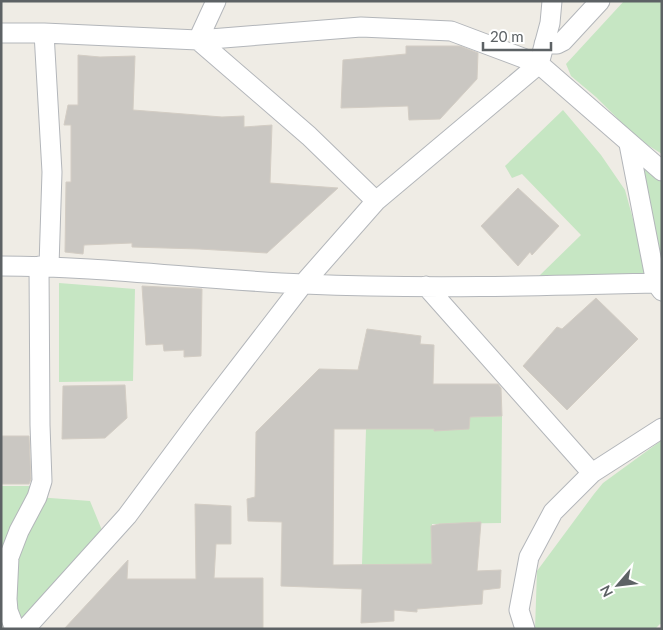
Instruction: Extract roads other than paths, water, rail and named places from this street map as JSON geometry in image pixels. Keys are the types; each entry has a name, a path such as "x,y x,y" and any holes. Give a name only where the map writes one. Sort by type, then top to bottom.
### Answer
{"street":[{"path":"198,40 216,1"},
{"path":"25,629 127,516 199,419 304,284 376,201 539,64 550,23 552,1"},
{"path":"544,44 556,44 563,41 600,1"},
{"path":"1,33 44,33 198,40 361,28 451,31 539,64 662,171"},
{"path":"15,629 8,611 7,599 9,556 19,531 38,497 42,481 40,425 44,266 52,172 44,33"},
{"path":"198,40 309,136 376,201"},
{"path":"1,266 44,266 304,284 660,286 629,144"},
{"path":"426,286 592,474"},
{"path":"525,629 519,610 529,557 554,512 592,474 662,428"}]}
